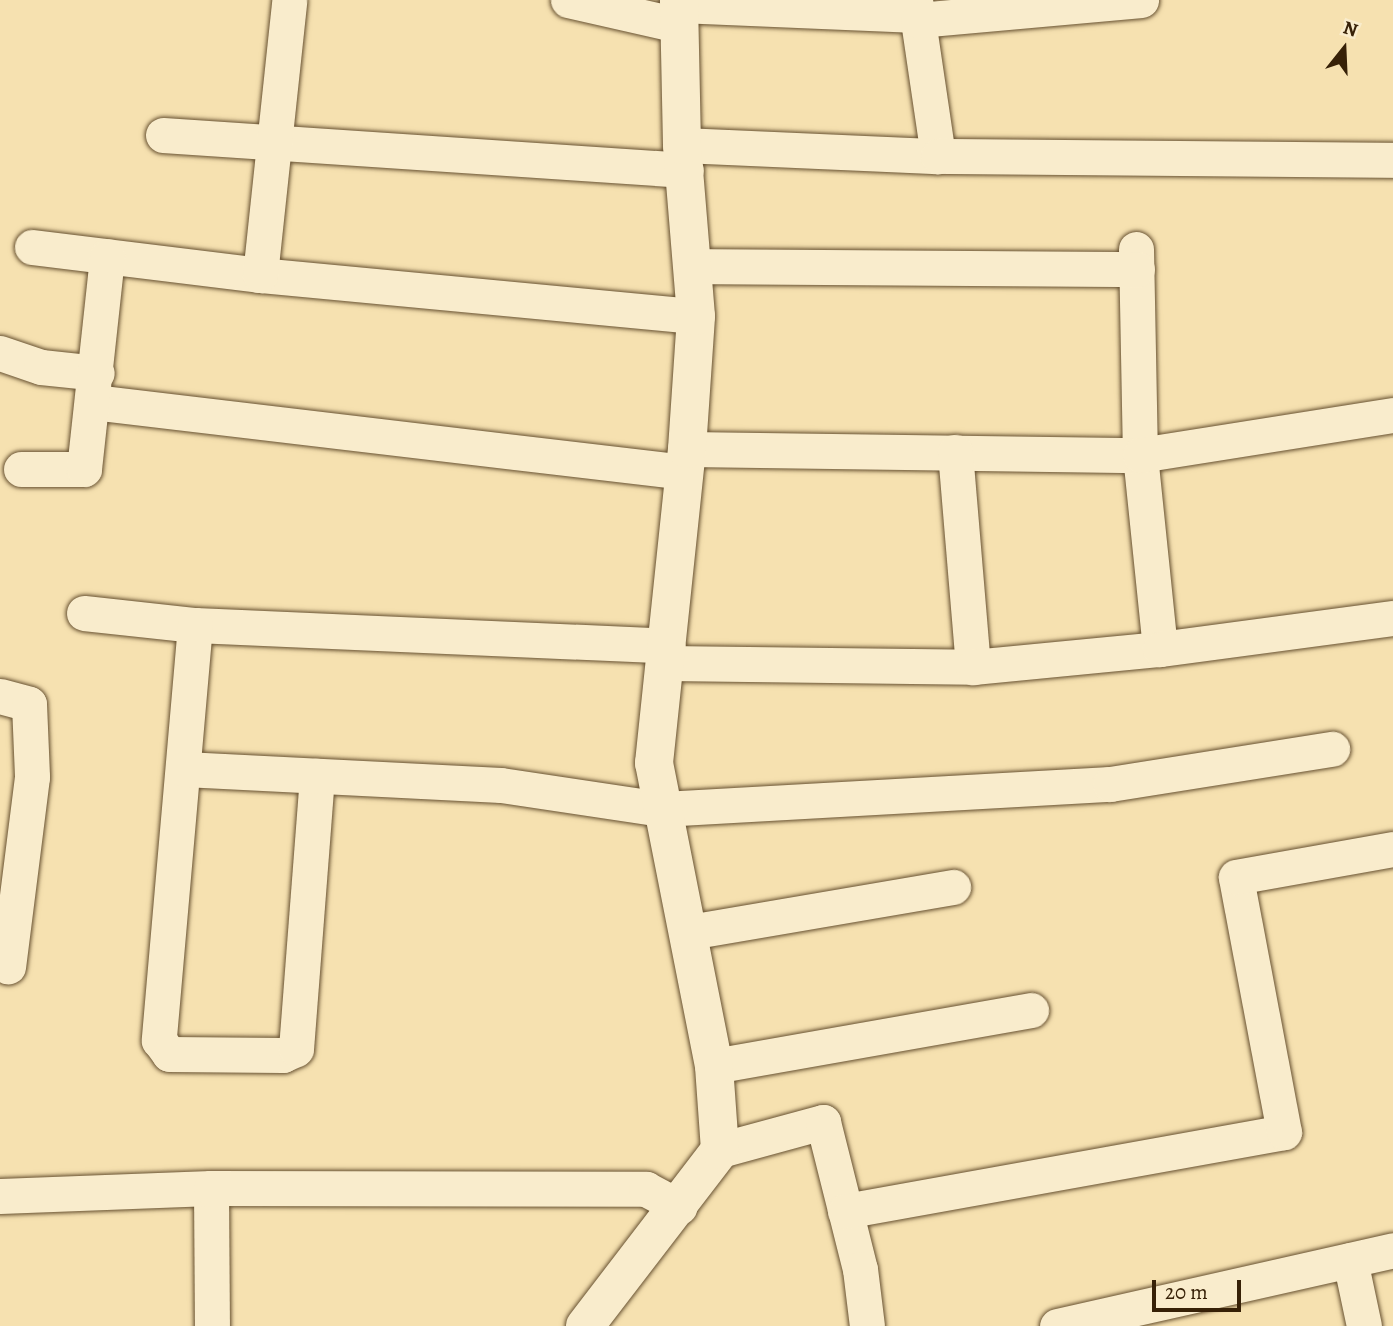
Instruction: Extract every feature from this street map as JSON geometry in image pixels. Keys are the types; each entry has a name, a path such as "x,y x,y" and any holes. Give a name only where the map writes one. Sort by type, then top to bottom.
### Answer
{"street":[{"path":"568,0 679,10 917,11 1141,0"},
{"path":"260,275 289,2"},
{"path":"585,1326 680,1207 720,1150 714,1066 654,763 686,461 696,316 684,158 679,10"},
{"path":"917,11 938,156"},
{"path":"163,135 273,145 684,158 938,156 1393,160"},
{"path":"32,247 260,275 696,316"},
{"path":"21,470 84,469 95,388 107,256"},
{"path":"694,266 1137,259 1140,455 1160,649"},
{"path":"0,352 95,388 686,461 955,452 1140,455 1393,415"},
{"path":"955,452 973,667"},
{"path":"84,613 195,625 667,655 973,667 1160,649 1393,618"},
{"path":"195,625 159,1040 162,1048 177,1056 283,1055 296,1049 317,775"},
{"path":"0,696 29,704 32,777 8,966"},
{"path":"184,769 501,785 661,809 1110,784 1332,749"},
{"path":"845,1211 1284,1132 1236,877 1393,849"},
{"path":"689,932 953,887"},
{"path":"714,1066 1031,1010"},
{"path":"720,1150 823,1122 845,1211 867,1326"},
{"path":"0,1196 211,1188 646,1189 680,1207"},
{"path":"211,1188 212,1326"},
{"path":"1057,1326 1393,1250"},
{"path":"1350,1260 1364,1326"}]}
